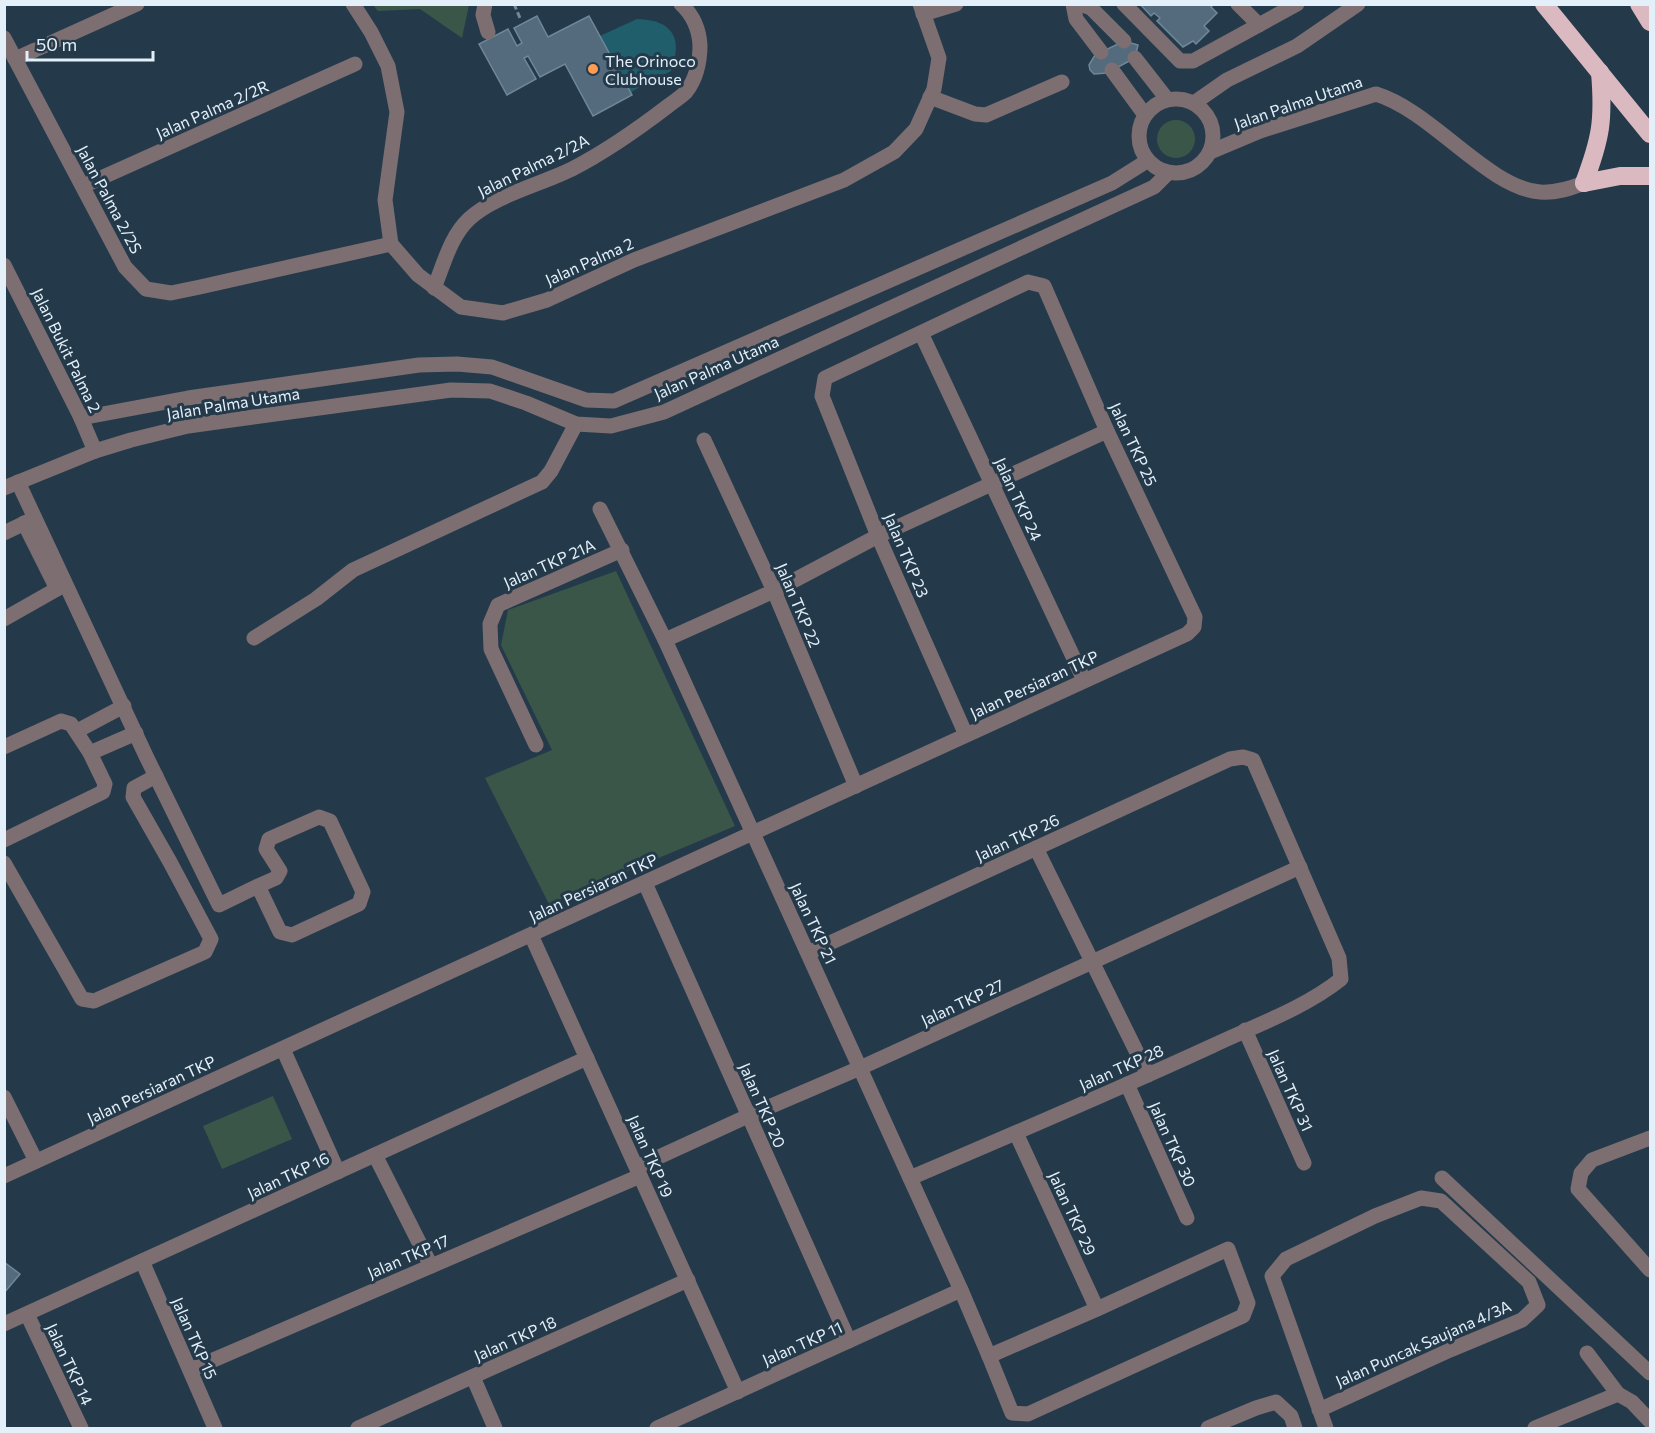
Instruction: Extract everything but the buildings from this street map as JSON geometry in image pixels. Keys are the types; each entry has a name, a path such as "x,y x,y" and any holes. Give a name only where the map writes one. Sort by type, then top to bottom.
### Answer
{"highway":[{"path":"1544,4 1650,134"},
{"path":"1639,4 1650,22"},
{"path":"1584,183 1597,149 1601,128 1600,72"},
{"path":"1584,183 1620,176 1650,176"}],"street":[{"path":"15,59 137,4"},
{"path":"353,4 371,32 388,66 397,112 385,200 391,244"},
{"path":"485,4 483,15 488,32"},
{"name":"Jalan Palma 2/2A","path":"434,288 454,237 470,218 492,204 572,169 599,154 656,116 686,92 696,74 700,53 699,34 694,20 681,4"},
{"path":"922,9 956,4"},
{"path":"1073,4 1076,19 1101,52"},
{"path":"1079,4 1091,8 1124,41"},
{"path":"1124,4 1180,61 1192,61 1297,4"},
{"path":"1238,4 1259,25"},
{"path":"1194,103 1227,80 1297,46 1358,4"},
{"name":"Jalan Palma 2","path":"391,244 418,275 461,307 503,313 547,300 634,260 844,180 894,152 916,129 934,89 939,58 922,9"},
{"name":"Jalan Palma 2/2S","path":"4,38 125,267 146,289 171,292 191,289 391,244"},
{"path":"1135,58 1167,99"},
{"name":"Jalan Palma 2/2R","path":"83,186 355,64"},
{"path":"1112,70 1145,115"},
{"path":"930,97 975,114 986,115 1062,82"},
{"name":"Jalan Palma Utama","path":"1210,152 1260,131 1376,94 1390,98 1432,125 1512,185 1539,192 1563,191 1584,183"},
{"path":"1177,98 1194,103 1210,119 1213,130 1210,152 1193,170 1168,173 1157,169 1147,161 1141,150 1138,138 1139,126 1151,108 1167,99 1177,98"},
{"path":"81,418 188,398 419,365 457,364 492,368 586,400 614,401 1112,183 1147,161"},
{"name":"Jalan Palma Utama","path":"11,485 95,451 188,426 451,390 490,392 526,403 576,424 611,426 664,412 1154,187 1168,173"},
{"name":"Jalan Bukit Palma 2","path":"4,265 81,418 95,451"},
{"name":"Jalan TKP 25","path":"921,333 1028,282 1044,286 1107,431 1196,617 1194,627"},
{"name":"Jalan TKP 23","path":"921,333 825,378 822,396 878,536 966,735"},
{"name":"Jalan TKP 24","path":"921,333 1084,680"},
{"path":"254,638 316,599 353,570 542,482 551,471 576,424"},
{"path":"665,640 774,591 878,536 1107,431"},
{"name":"Jalan TKP 22","path":"704,440 774,591 856,786"},
{"path":"11,485 124,706 219,905 258,886 276,878 280,872 266,849 269,839 319,817 330,821 363,892 359,904 292,935 280,932 258,886"},
{"name":"Jalan TKP 21","path":"600,509 665,640 808,953 961,1290 1012,1413 1028,1414 1243,1316 1248,1303 1228,1249 1097,1309"},
{"path":"4,532 30,521"},
{"name":"Jalan TKP 21A","path":"536,745 490,649 490,624 498,605 622,550"},
{"path":"4,619 62,586"},
{"name":"Jalan Persiaran TKP","path":"4,1176 1187,634 1194,627"},
{"path":"77,731 124,706"},
{"path":"4,747 61,721 71,724 90,753 105,784 103,792 4,840"},
{"path":"90,753 136,733"},
{"name":"Jalan TKP 26","path":"808,953 1230,759 1243,757 1253,760 1300,867"},
{"path":"4,863 82,999 94,1001 205,952 211,939 133,797 134,788 156,776"},
{"path":"1036,848 1148,1075"},
{"name":"Jalan TKP 27","path":"639,1172 748,1116 860,1068 1300,867"},
{"name":"Jalan TKP 28","path":"910,1179 1148,1075 1323,994 1341,979 1339,958 1300,867"},
{"name":"Jalan TKP 20","path":"645,884 849,1341"},
{"name":"Jalan TKP 19","path":"531,935 738,1392"},
{"name":"Jalan TKP 31","path":"1245,1030 1304,1163"},
{"path":"283,1049 338,1172"},
{"name":"Jalan TKP 16","path":"4,1324 587,1058"},
{"name":"Jalan TKP 30","path":"1127,1084 1186,1218"},
{"path":"4,1097 36,1161"},
{"name":"Jalan TKP 29","path":"1016,1133 1097,1309"},
{"path":"1650,1138 1592,1160 1581,1173 1578,1189 1650,1269"},
{"path":"375,1155 431,1266"},
{"name":"Jalan TKP 17","path":"189,1370 431,1266 639,1172"},
{"path":"1442,1178 1650,1373"},
{"name":"Jalan Puncak Saujana 4/3A","path":"1421,1198 1441,1201 1529,1282 1538,1305 1522,1320 1319,1410 1272,1276 1286,1258 1375,1216 1421,1198"},
{"name":"Jalan TKP 15","path":"142,1262 215,1428"},
{"name":"Jalan TKP 18","path":"358,1428 688,1280"},
{"name":"Jalan TKP 11","path":"657,1428 961,1290"},
{"path":"989,1356 1097,1309"},
{"name":"Jalan TKP 14","path":"27,1314 81,1428"},
{"path":"1587,1353 1618,1394 1632,1402 1650,1421"},
{"path":"473,1377 495,1428"},
{"path":"1535,1428 1618,1394"},
{"path":"1208,1428 1276,1402 1291,1416 1295,1428"},
{"path":"1319,1410 1326,1428"}],"path":[{"path":"514,4 520,18"}],"green space":[{"path":"373,5 469,5 462,38 420,9 378,11"},
{"path":"1176,120 1189,126 1195,139 1189,152 1176,158 1163,152 1157,139 1163,126"},
{"path":"616,571 735,826 549,904 485,778 552,750 501,645 508,610"},
{"path":"273,1096 292,1139 222,1169 203,1126"}],"water":[{"path":"637,19 649,20 667,27 675,40 676,49 671,71 631,92 600,36"}],"place":[{"name":"The Orinoco Clubhouse","path":"593,69"}]}
